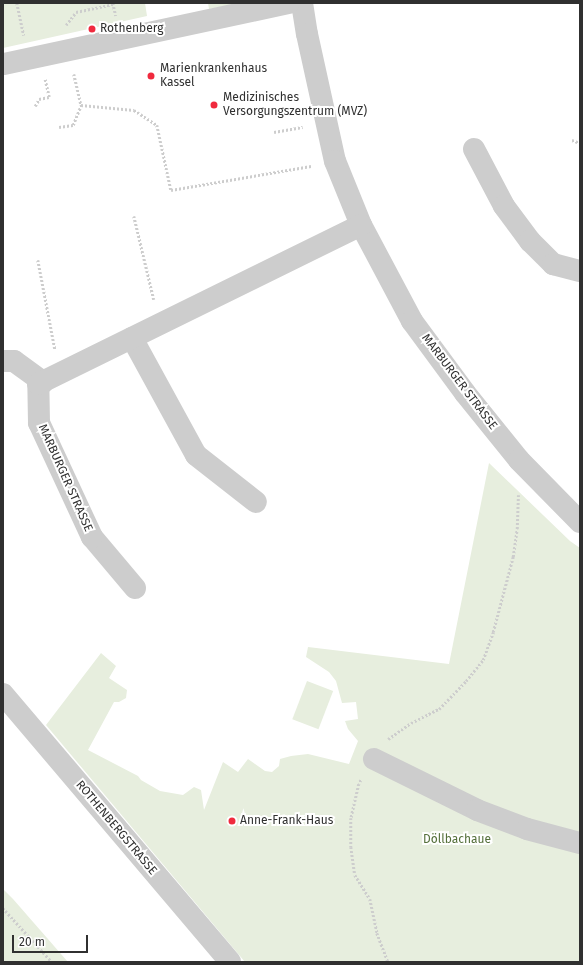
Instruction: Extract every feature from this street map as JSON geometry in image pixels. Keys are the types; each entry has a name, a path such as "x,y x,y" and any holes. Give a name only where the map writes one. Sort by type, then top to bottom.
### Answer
{"street":[{"path":"4,64 289,3"},
{"name":"MARBURGER STRASSE","path":"302,3 335,161 361,226 412,321 465,393 519,460 580,522"},
{"path":"474,149 504,206 530,241 553,264 580,271"},
{"path":"3,361 14,361 43,382 361,226"},
{"path":"132,338 196,454 256,502"},
{"name":"MARBURGER STRASSE","path":"43,382 38,384 39,423 92,537 135,588"},
{"name":"ROTHENBERGSTRASSE","path":"3,694 230,962"},
{"path":"374,760 477,810 527,829 580,843"}],"path":[{"path":"17,3 28,59"},
{"path":"59,128 73,124 81,105 64,28 76,12 113,4"},
{"path":"35,106 39,100 49,97 44,78 50,77"},
{"path":"81,105 134,110 157,125 172,190 335,161"},
{"path":"274,132 326,123"},
{"path":"572,140 580,143"},
{"path":"134,216 161,324"},
{"path":"38,260 54,345 62,372"},
{"path":"388,962 377,933 370,899 355,875 351,847 351,818 359,784 387,739 411,723 439,709 466,681 483,660 493,632 513,557 518,529 519,460"},
{"path":"3,908 52,962"}],"green space":[{"path":"3,3 145,3 147,16 3,48"},
{"path":"208,3 242,3 209,9"},
{"name":"Döllbachaue","path":"489,463 570,541 580,548 580,962 245,962 46,725 101,653 116,666 109,678 127,690 126,698 119,702 114,702 88,750 138,776 141,780 160,791 183,795 194,787 201,790 204,810 223,762 238,772 248,759 265,771 272,772 279,766 280,759 308,754 349,764 358,741 348,729 345,721 358,719 356,702 342,703 336,681 329,672 306,657 308,647 449,664"},
{"path":"307,681 333,691 318,729 292,719"},
{"path":"3,889 13,899 68,962 3,962"}],"place":[{"name":"Rothenberg","path":"92,29"},
{"name":"Marienkrankenhaus Kassel","path":"151,76"},
{"name":"Medizinisches Versorgungszentrum (MVZ)","path":"214,105"},
{"name":"Anne-Frank-Haus","path":"232,821"}]}
